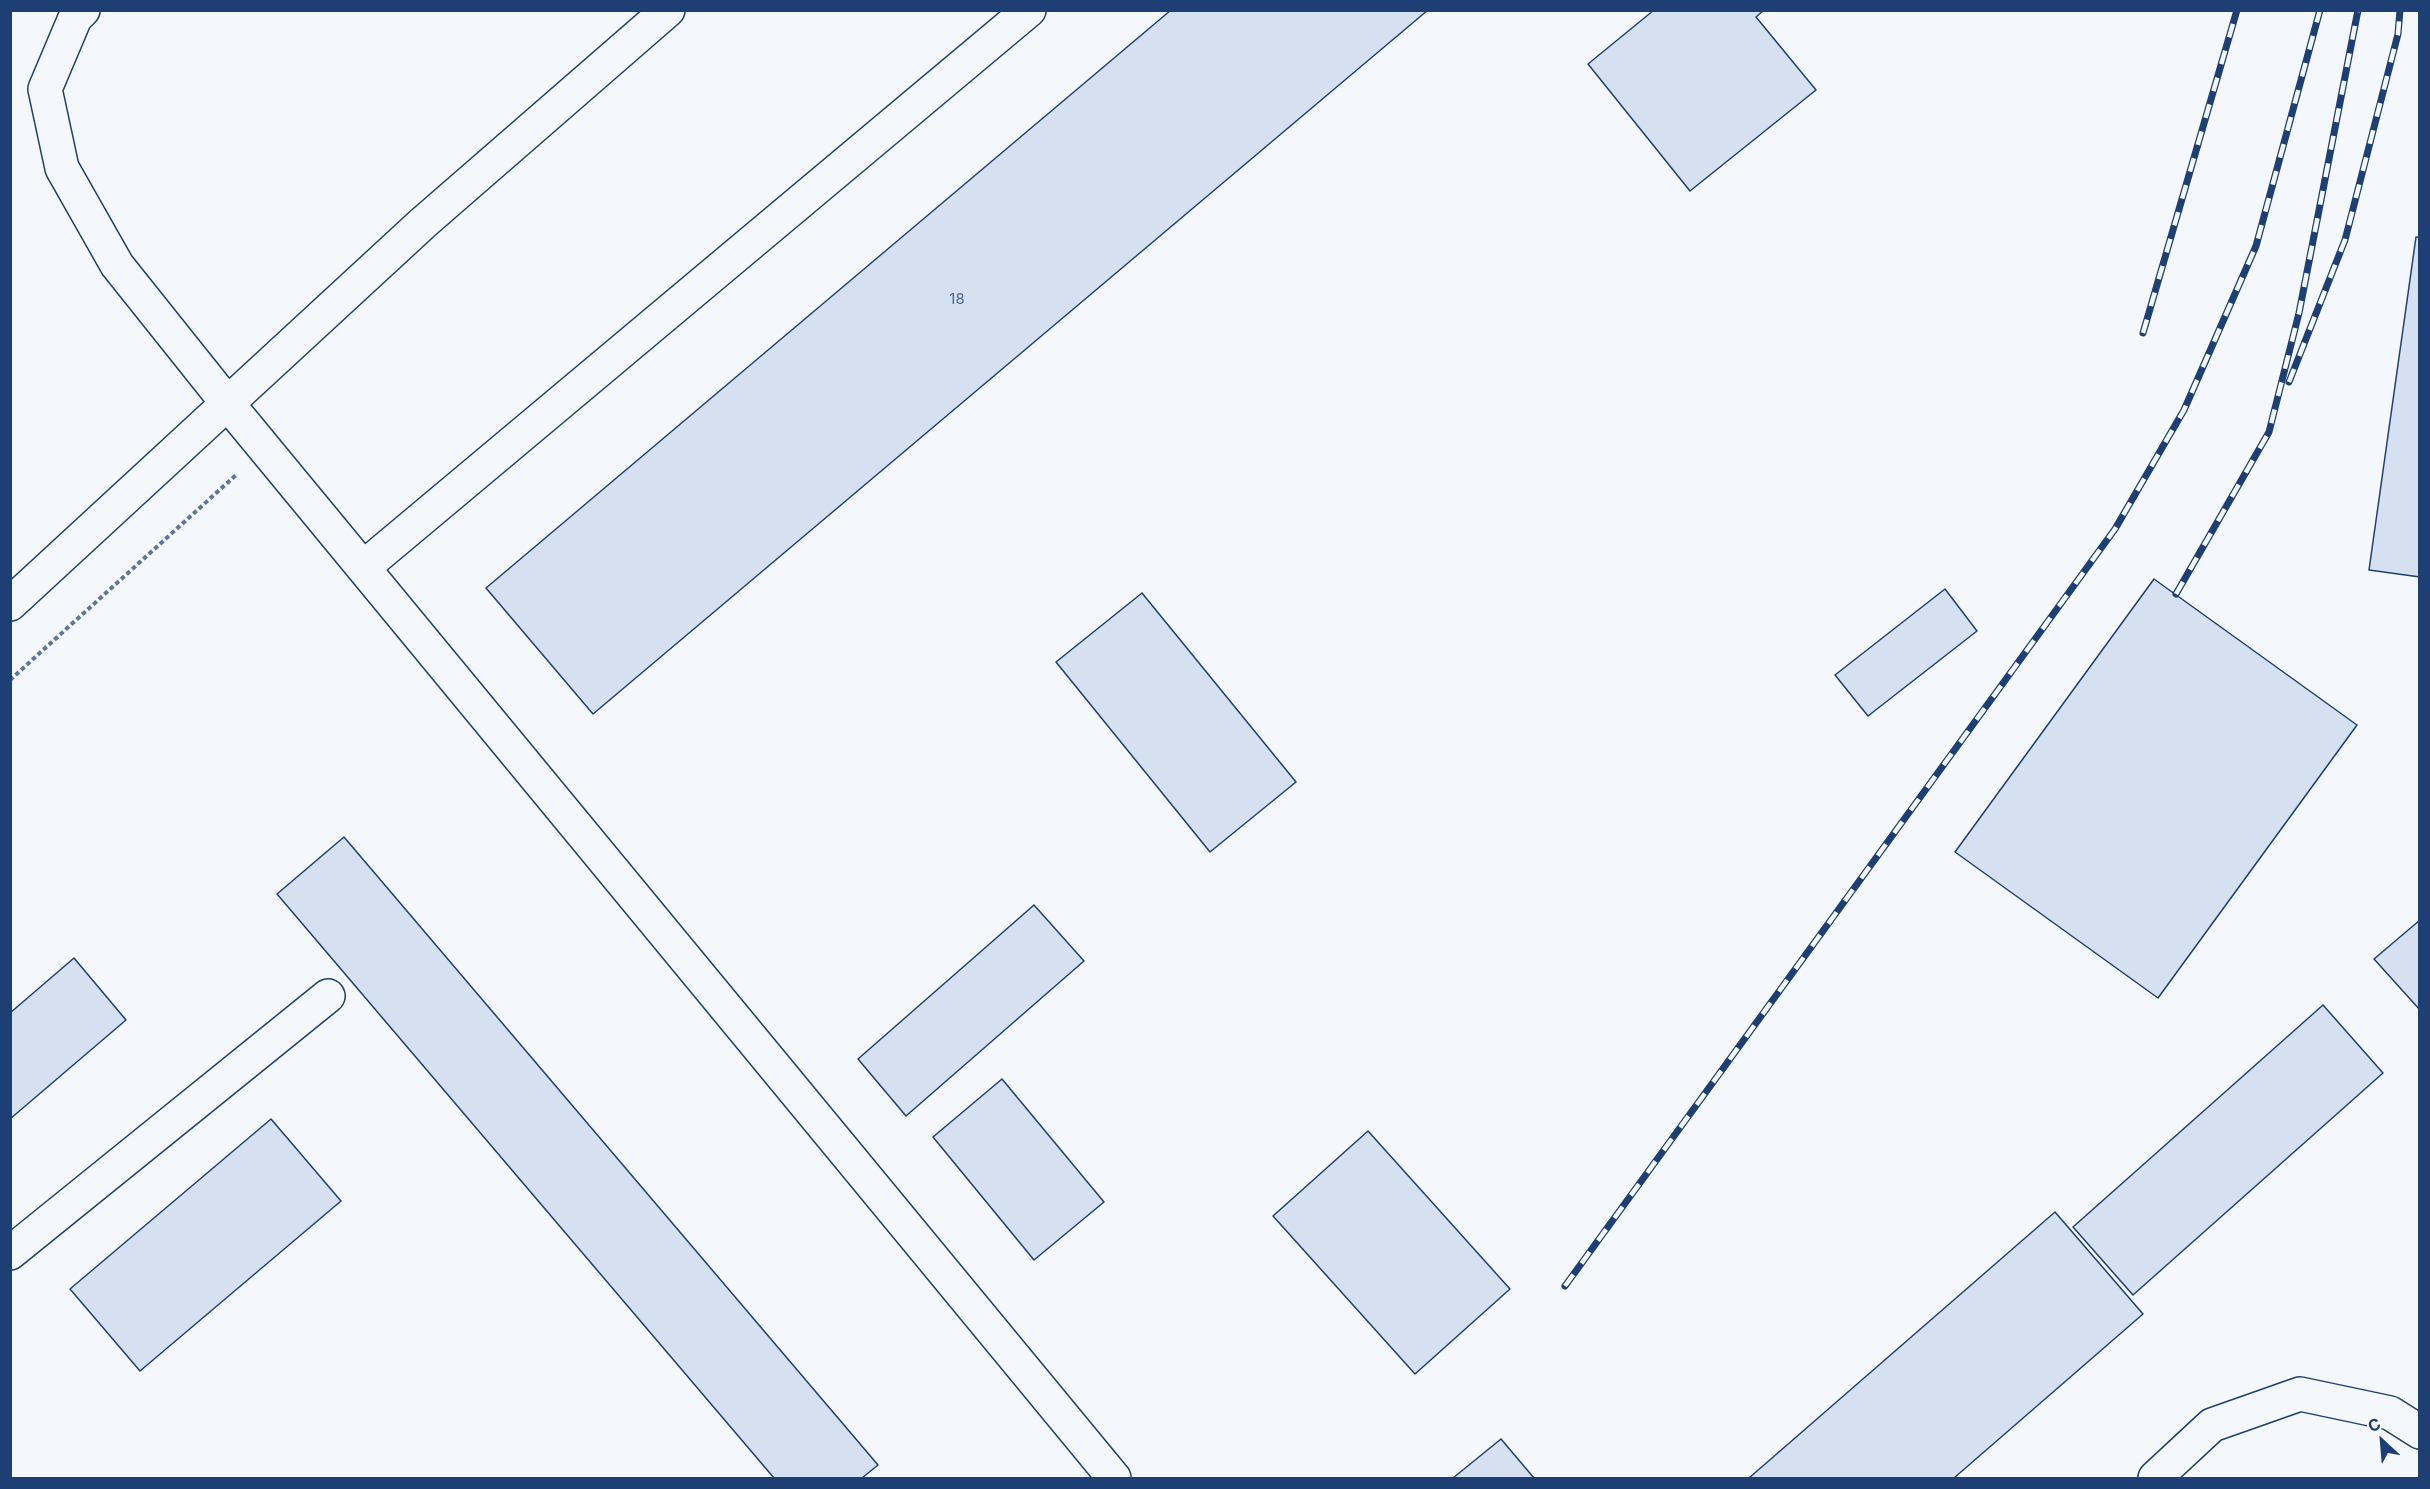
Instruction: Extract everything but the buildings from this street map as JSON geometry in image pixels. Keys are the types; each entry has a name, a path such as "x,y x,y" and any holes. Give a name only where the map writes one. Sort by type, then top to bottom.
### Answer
{"street":[{"path":"83,10 75,18 45,89 62,168 117,265 228,404 1114,1479"},
{"path":"10,604 423,223 668,10"},
{"path":"364,567 1029,10"},
{"path":"10,1253 328,996"},
{"path":"2155,1479 2212,1425 2300,1394 2390,1413 2420,1432"}],"path":[{"path":"10,680 265,448"}],"railway":[{"path":"2143,333 2237,10"},
{"path":"1565,1286 2115,529 2184,410 2256,246 2320,10"},
{"path":"2176,594 2269,432 2299,313 2358,10"},
{"path":"2289,382 2345,240 2398,34 2400,10"}]}
